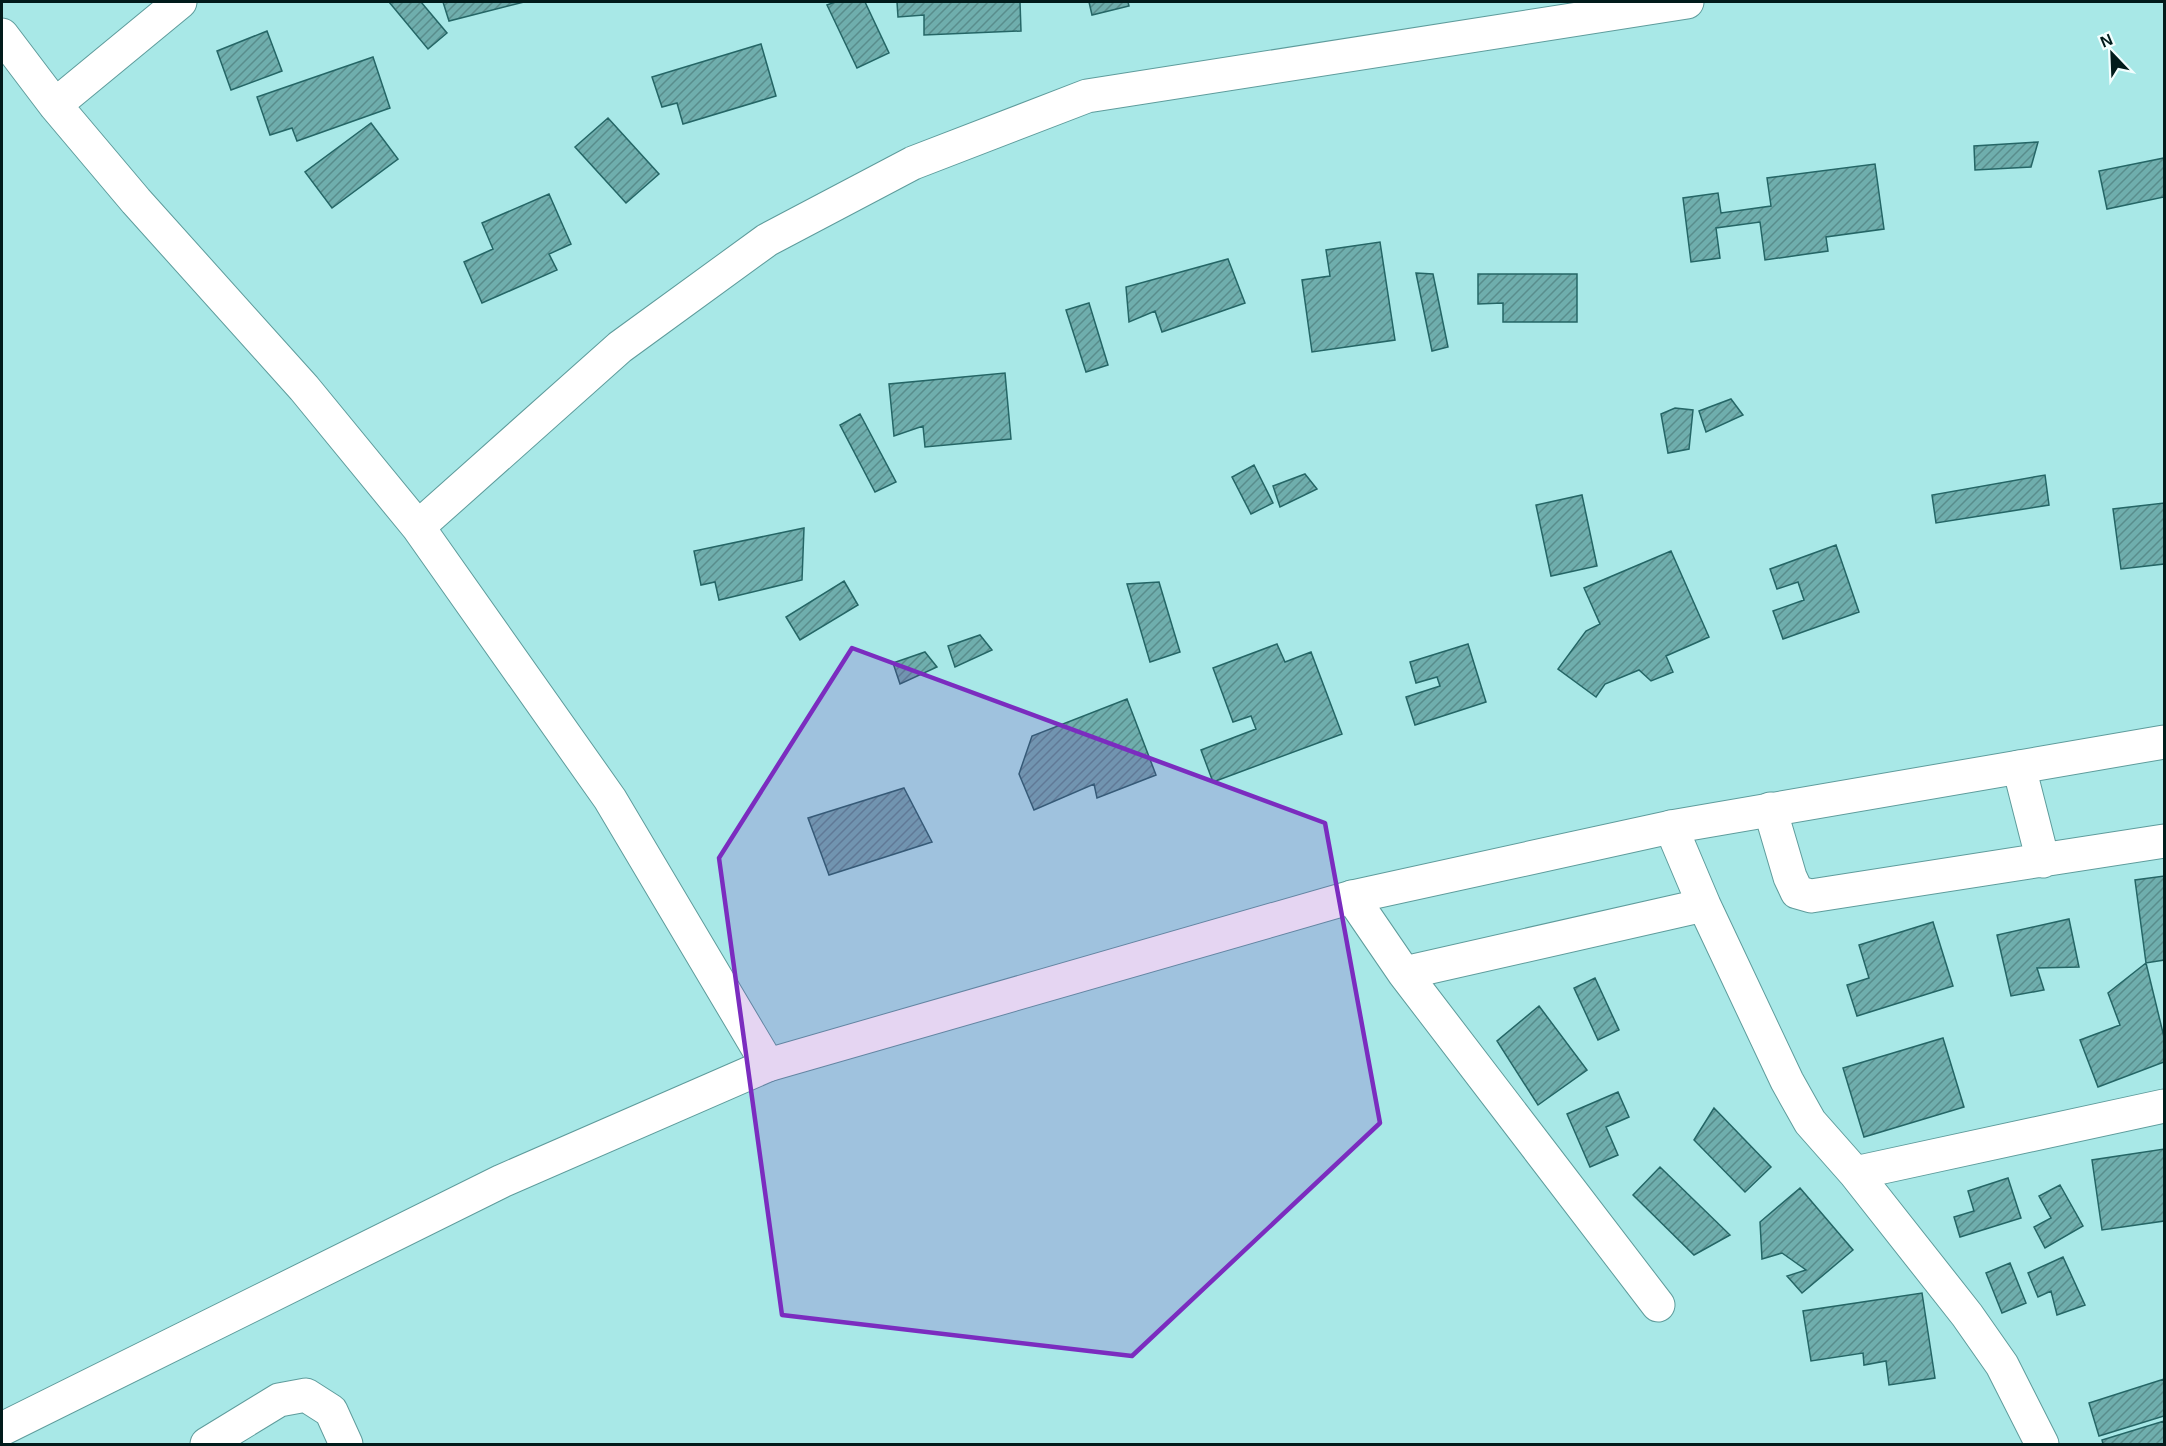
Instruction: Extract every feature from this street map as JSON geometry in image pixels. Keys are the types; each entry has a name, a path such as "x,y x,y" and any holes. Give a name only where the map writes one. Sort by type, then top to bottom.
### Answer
{"street":[{"path":"55,105 180,2"},
{"path":"418,527 620,347 767,240 913,163 1087,96 1687,2"},
{"path":"2,36 55,105 136,201 304,388 418,527 610,799 768,1065"},
{"path":"2,1429 502,1181 768,1065 1352,897 1671,826 2164,742"},
{"path":"2019,767 2043,861"},
{"path":"1770,809 1790,877 1797,892 1811,896 2164,841"},
{"path":"1671,826 1704,904 1787,1080 1810,1122 1855,1173 1966,1315 2002,1365 2042,1444"},
{"path":"1352,897 1404,973 1658,1305"},
{"path":"1404,973 1704,904"},
{"path":"1855,1173 2164,1106"},
{"path":"207,1444 279,1400 306,1395 331,1411 346,1444"}],"highlighted area":[{"path":"852,648 1325,823 1380,1123 1132,1356 782,1315 719,858"}],"building":[{"path":"389,2 421,2 447,33 428,49"},
{"path":"443,2 524,2 449,21"},
{"path":"835,2 865,2 889,53 857,68 827,5"},
{"path":"897,2 1020,2 1021,31 924,35 924,15 898,17"},
{"path":"1089,2 1128,2 1129,6 1092,15"},
{"path":"267,31 282,71 231,90 217,51"},
{"path":"761,44 776,96 683,124 677,103 662,107 652,77"},
{"path":"373,57 390,108 297,141 292,128 270,135 257,97"},
{"path":"608,118 659,174 626,203 575,147"},
{"path":"371,123 398,159 332,208 305,172"},
{"path":"2038,142 2031,167 1975,170 1974,146"},
{"path":"2164,158 2164,197 2107,209 2099,171"},
{"path":"1875,164 1884,229 1826,237 1828,251 1765,260 1760,222 1716,228 1720,258 1691,262 1683,198 1718,193 1721,213 1771,206 1767,178"},
{"path":"549,194 571,244 549,254 557,270 482,303 464,262 493,249 482,223"},
{"path":"1380,242 1395,340 1312,352 1302,280 1330,276 1326,250"},
{"path":"1228,259 1245,303 1162,332 1155,311 1129,322 1126,287"},
{"path":"1416,273 1433,274 1448,347 1432,351"},
{"path":"1478,274 1577,274 1577,322 1503,322 1503,303 1478,304"},
{"path":"1089,303 1108,365 1086,372 1066,310"},
{"path":"1005,373 1011,439 925,447 923,426 894,436 889,384"},
{"path":"1731,399 1743,415 1706,432 1699,411"},
{"path":"1675,408 1693,410 1689,449 1668,453 1661,414"},
{"path":"860,414 896,482 875,492 840,425"},
{"path":"1254,465 1273,503 1251,514 1232,477"},
{"path":"1305,474 1317,489 1280,507 1273,486"},
{"path":"2045,475 2049,505 1936,523 1932,495"},
{"path":"1582,495 1597,566 1551,576 1536,505"},
{"path":"2164,503 2164,564 2121,569 2113,509"},
{"path":"804,528 802,580 719,600 715,582 701,585 694,551"},
{"path":"1836,545 1859,612 1783,639 1773,611 1804,600 1798,582 1777,589 1770,569"},
{"path":"1671,551 1709,637 1666,656 1673,672 1651,681 1639,670 1605,684 1596,697 1558,669 1586,631 1600,624 1584,588"},
{"path":"844,581 858,605 800,640 786,617"},
{"path":"1159,582 1180,652 1150,662 1127,584"},
{"path":"980,635 992,650 955,667 948,646"},
{"path":"1277,644 1285,662 1311,652 1342,734 1213,782 1201,750 1256,729 1251,716 1233,722 1213,668"},
{"path":"1468,644 1486,702 1415,725 1406,697 1440,686 1437,677 1416,683 1410,662"},
{"path":"925,652 937,667 900,684 893,663"},
{"path":"1127,699 1156,775 1097,798 1094,784 1034,810 1019,774 1032,736"},
{"path":"904,788 932,842 829,875 808,818"},
{"path":"2164,876 2164,960 2146,963 2135,880"},
{"path":"2069,919 2079,967 2037,968 2044,990 2011,996 1997,935"},
{"path":"1933,922 1953,986 1857,1016 1847,985 1869,978 1859,945"},
{"path":"2146,963 2164,1037 2164,1062 2098,1087 2080,1040 2120,1025 2108,993"},
{"path":"1595,978 1619,1030 1598,1040 1574,988"},
{"path":"1539,1006 1587,1070 1538,1105 1497,1041"},
{"path":"1943,1038 1964,1107 1864,1137 1843,1068"},
{"path":"1618,1092 1629,1117 1606,1127 1618,1155 1590,1167 1567,1114"},
{"path":"1714,1108 1771,1167 1745,1192 1694,1140"},
{"path":"2164,1149 2164,1221 2102,1230 2092,1160"},
{"path":"1660,1167 1730,1235 1694,1255 1633,1195"},
{"path":"2008,1178 2021,1218 1960,1237 1954,1217 1974,1211 1968,1191"},
{"path":"2060,1185 2083,1226 2045,1248 2034,1227 2051,1218 2039,1196"},
{"path":"1800,1188 1853,1250 1802,1293 1787,1276 1806,1270 1782,1253 1762,1259 1760,1222"},
{"path":"2063,1257 2085,1305 2057,1315 2051,1291 2038,1297 2028,1273"},
{"path":"2010,1263 2026,1303 2002,1313 1986,1273"},
{"path":"1922,1293 1935,1378 1889,1385 1886,1361 1864,1365 1863,1353 1811,1361 1803,1311"},
{"path":"2164,1379 2164,1416 2099,1436 2089,1403"},
{"path":"2164,1421 2164,1444 2103,1444 2102,1440"}]}
